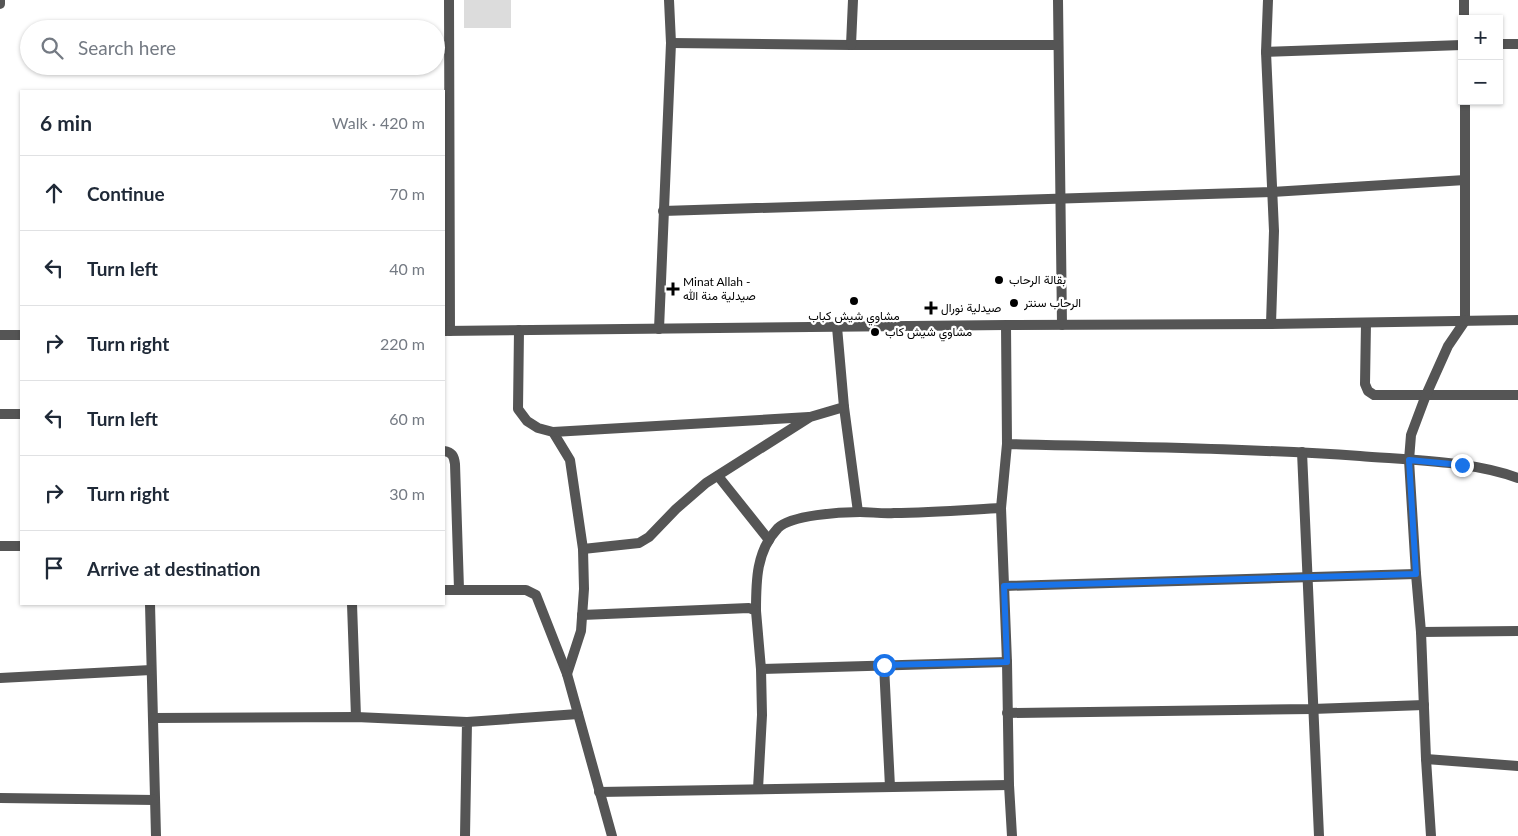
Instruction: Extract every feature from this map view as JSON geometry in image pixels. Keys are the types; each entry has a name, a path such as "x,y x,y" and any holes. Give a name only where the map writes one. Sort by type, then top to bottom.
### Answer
{"street":[{"path":"449,0 447,331 1518,320"},
{"path":"659,329 671,43 669,0"},
{"path":"851,45 853,0"},
{"path":"1058,0 1062,325"},
{"path":"1268,0 1266,52 1274,230 1271,324"},
{"path":"1464,0 1464,15"},
{"path":"671,43 1058,45"},
{"path":"1503,44 1518,44"},
{"path":"1266,52 1458,45"},
{"path":"1431,836 1421,632 1409,460 1411,435 1426,396 1448,346 1466,321 1465,105"},
{"path":"663,211 1272,192 1465,180"},
{"path":"1366,322 1365,384 1368,391 1374,395 1518,395"},
{"path":"1006,325 1007,444 1001,508 1007,662 1008,785 1012,836"},
{"path":"837,327 844,407 858,512"},
{"path":"519,330 518,409 527,420 538,428 553,432 810,417 844,407"},
{"path":"0,335 20,334"},
{"path":"0,414 20,414"},
{"path":"583,549 639,543 649,537 676,509 706,483 810,417"},
{"path":"553,432 570,460 583,549 581,631 567,674"},
{"path":"1007,444 1302,452 1462,465 1518,478"},
{"path":"445,451 454,456 455,464 459,589"},
{"path":"1302,452 1319,836"},
{"path":"718,476 769,540"},
{"path":"758,789 762,715 756,577 760,557 769,540 780,526 797,518 858,512 893,514 1001,508"},
{"path":"0,546 20,546"},
{"path":"1004,586 1416,574"},
{"path":"445,590 526,590 534,592 567,674 612,836"},
{"path":"150,605 156,836"},
{"path":"352,605 356,717"},
{"path":"582,615 749,608 756,611"},
{"path":"1421,632 1518,631"},
{"path":"761,669 1007,662"},
{"path":"884,665 890,787"},
{"path":"0,678 151,670"},
{"path":"1007,713 1312,709 1424,705"},
{"path":"153,718 356,717 467,722 578,714"},
{"path":"465,836 467,722"},
{"path":"1426,759 1518,766"},
{"path":"599,792 1008,785"},
{"path":"0,798 155,800"}],"shaded area":[{"path":"464,0 511,0 511,28 464,28"}],"place":[{"name":"بقالة الرحاب","path":"999,280"},
{"name":"Minat Allah - صيدلية منة الله","path":"673,289"},
{"name":"مشاوي شيش كباب","path":"854,301"},
{"name":"الرحاب سنتر","path":"1014,303"},
{"name":"صيدلية نورال","path":"931,308"},
{"name":"مشاوي شيش كاب","path":"875,332"}],"route":[{"path":"884,665 1007,662 1004,586 1416,574 1409,460 1462,465"}]}
